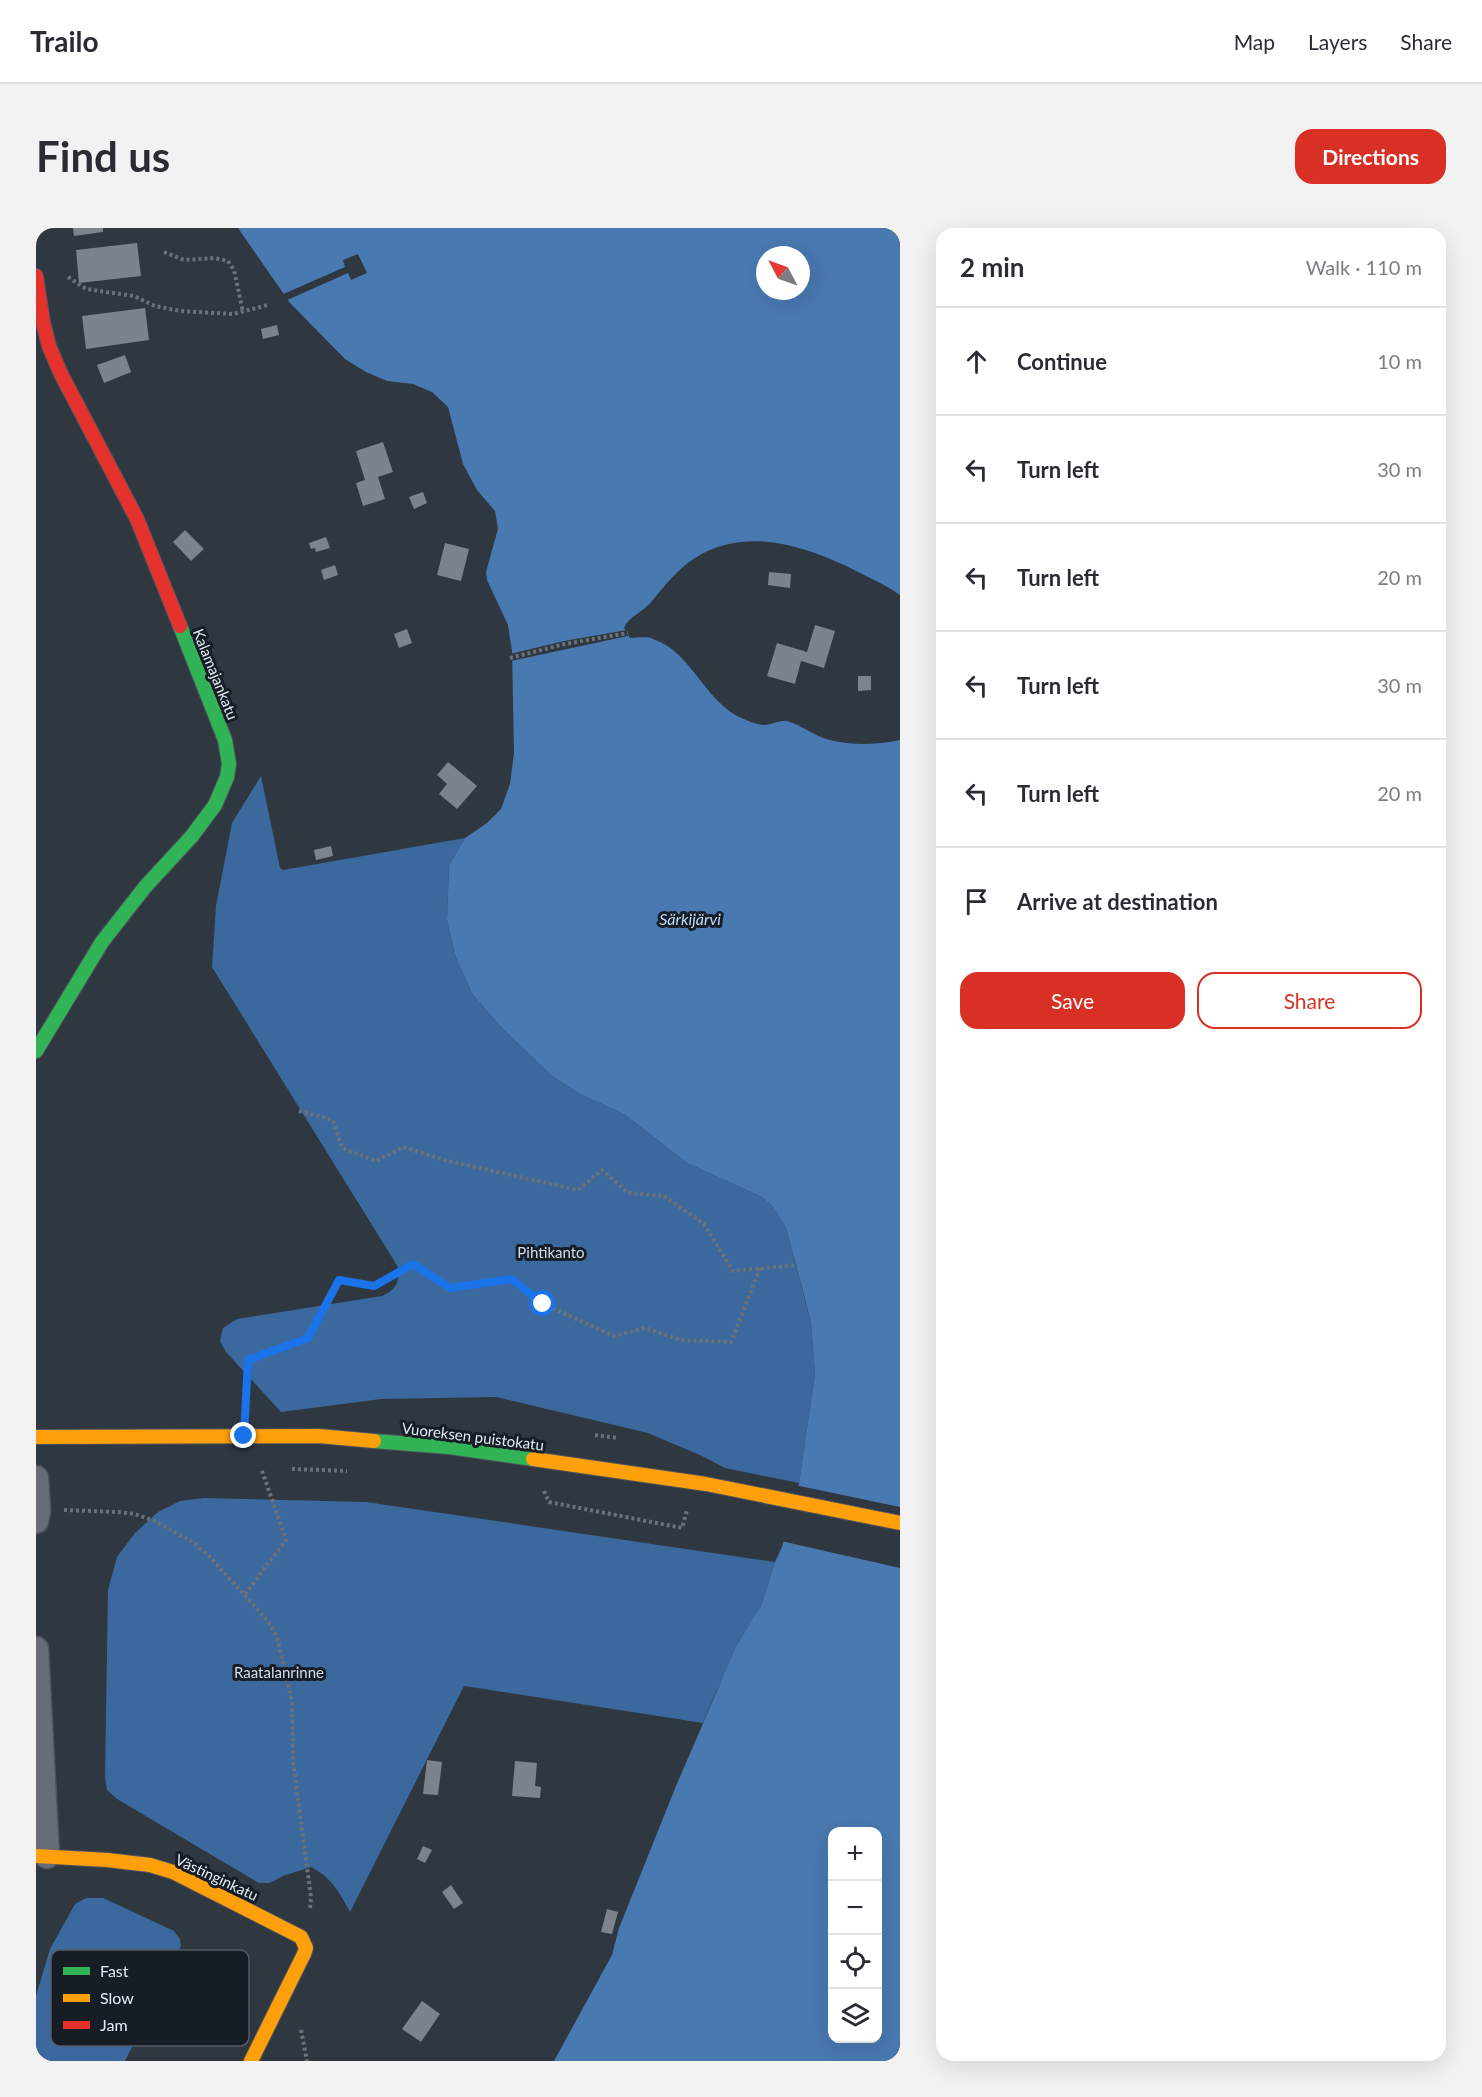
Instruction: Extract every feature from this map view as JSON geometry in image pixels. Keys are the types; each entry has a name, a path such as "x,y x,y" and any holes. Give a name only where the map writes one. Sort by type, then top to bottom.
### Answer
{"street":[{"name":"Kalamajankatu","path":"36,276 49,346 61,374 137,519 225,740 229,764 228,777 215,805 192,836 145,886 102,942 36,1051"},
{"name":"Vuoreksen puistokatu","path":"36,1437 331,1437 449,1447 706,1484 900,1523"},
{"path":"36,1478 37,1515"},
{"path":"36,1649 41,1856"},
{"name":"Västinginkatu","path":"41,1856 139,1864 173,1872 303,1940"},
{"path":"251,2061 304,1954 303,1940"}],"path":[{"path":"164,252 184,260 215,258 228,261 234,270 243,312"},
{"path":"66,275 86,289 135,296 155,306 180,311 233,314 268,305"},
{"path":"510,658 628,633"},
{"path":"299,1111 333,1120 342,1148 376,1161 403,1147 448,1161 578,1190 602,1170 628,1193 664,1196 704,1224 733,1271 797,1265"},
{"path":"244,1436 248,1360 308,1338 339,1280 374,1286 413,1264 450,1288 512,1279 543,1304 614,1336 645,1328 681,1340 731,1342 760,1268"},
{"path":"245,1594 286,1540 261,1468 273,1468"},
{"path":"284,1469 354,1472"},
{"path":"37,1515 119,1512 135,1514 157,1522 194,1543 210,1557 268,1621 277,1637 292,1702 294,1772 311,1897 309,1920 303,1940"}],"green space":[{"name":"Pihtikanto","path":"261,776 280,868 283,870 465,838 449,865 447,920 456,958 473,995 501,1027 552,1076 580,1094 624,1114 687,1163 762,1197 774,1208 786,1228 811,1323 815,1374 799,1483 725,1468 648,1433 496,1397 381,1399 281,1412 226,1352 220,1341 223,1328 237,1319 382,1296 394,1288 398,1277 398,1267 212,967 216,906 232,823"},
{"name":"Raatalanrinne","path":"204,1498 366,1502 775,1562 761,1606 717,1690 703,1723 464,1686 350,1912 339,1892 311,1867 270,1883 259,1883 117,1799 107,1790 105,1778 108,1590 117,1557 135,1533 158,1512 180,1501"},
{"path":"86,1898 103,1898 174,1931 180,1939 179,1950 51,1950 51,2046 132,2046 125,2061 36,2061 36,1996 50,1949 75,1904"}],"water":[{"name":"Särkijärvi","path":"238,228 900,228 900,595 824,556 780,544 758,541 737,543 715,548 689,562 624,628 630,638 651,638 679,655 720,703 732,713 746,720 764,725 787,721 826,739 845,743 872,744 900,740 900,2061 554,2061 612,1955 619,1928 676,1786 736,1647 761,1606 782,1547 799,1483 815,1374 811,1323 786,1228 774,1208 762,1197 687,1163 624,1114 580,1094 552,1076 501,1027 473,995 456,958 447,920 449,865 465,838 487,823 501,809 510,784 514,753 512,651 508,625 487,580 486,572 498,529 495,511 477,490 463,464 448,407 432,392 413,384 387,381 345,359 290,303"}],"pier":[{"path":"358,254 367,273 351,280 348,273 285,301 281,295 345,267 343,260"},
{"path":"627,630 628,636 511,661 510,654 564,641"},
{"path":"795,1485 900,1507 900,1568 781,1541"}],"building":[{"path":"73,228 103,228 103,232 74,236"},
{"path":"137,243 141,276 79,283 76,250"},
{"path":"145,308 149,340 86,349 82,316"},
{"path":"277,325 279,335 263,339 261,329"},
{"path":"125,355 131,372 104,383 97,365"},
{"path":"383,442 393,472 378,477 385,499 363,506 356,483 365,480 356,451"},
{"path":"423,492 427,503 414,509 409,497"},
{"path":"185,530 204,549 191,561 173,542"},
{"path":"326,537 330,548 316,552 315,548 311,549 309,543"},
{"path":"445,543 469,549 461,581 437,575"},
{"path":"335,565 338,575 324,580 321,570"},
{"path":"769,572 791,574 790,588 768,585"},
{"path":"815,625 835,631 824,668 801,661 795,684 767,676 777,643 807,652"},
{"path":"407,629 412,643 399,648 394,634"},
{"path":"858,676 871,676 871,690 858,691"},
{"path":"448,762 477,786 457,809 439,794 447,784 437,775"},
{"path":"331,846 333,856 316,860 314,850"},
{"path":"427,1760 442,1762 438,1795 423,1794"},
{"path":"515,1761 537,1763 535,1786 541,1787 540,1798 512,1796"},
{"path":"423,1846 432,1850 425,1863 417,1859"},
{"path":"451,1885 463,1903 454,1909 442,1892"},
{"path":"607,1909 618,1912 612,1934 601,1932"},
{"path":"422,2001 440,2014 421,2042 402,2029"}],"traffic: fast":[{"path":"36,1051 102,942 145,887 192,836 215,805 227,777 229,764 225,740 180,626"},
{"path":"374,1441 449,1447 533,1459"}],"traffic: slow":[{"path":"36,1437 319,1436 374,1441"},
{"path":"533,1459 706,1484 900,1523"},
{"path":"36,1856 150,1865 173,1872 301,1937 306,1948 304,1954 251,2061"}],"traffic: jam":[{"path":"36,276 49,346 61,374 137,519 180,626"}],"route":[{"path":"244,1436 248,1360 308,1338 339,1280 374,1286 413,1264 450,1288 512,1279 543,1304"}]}
